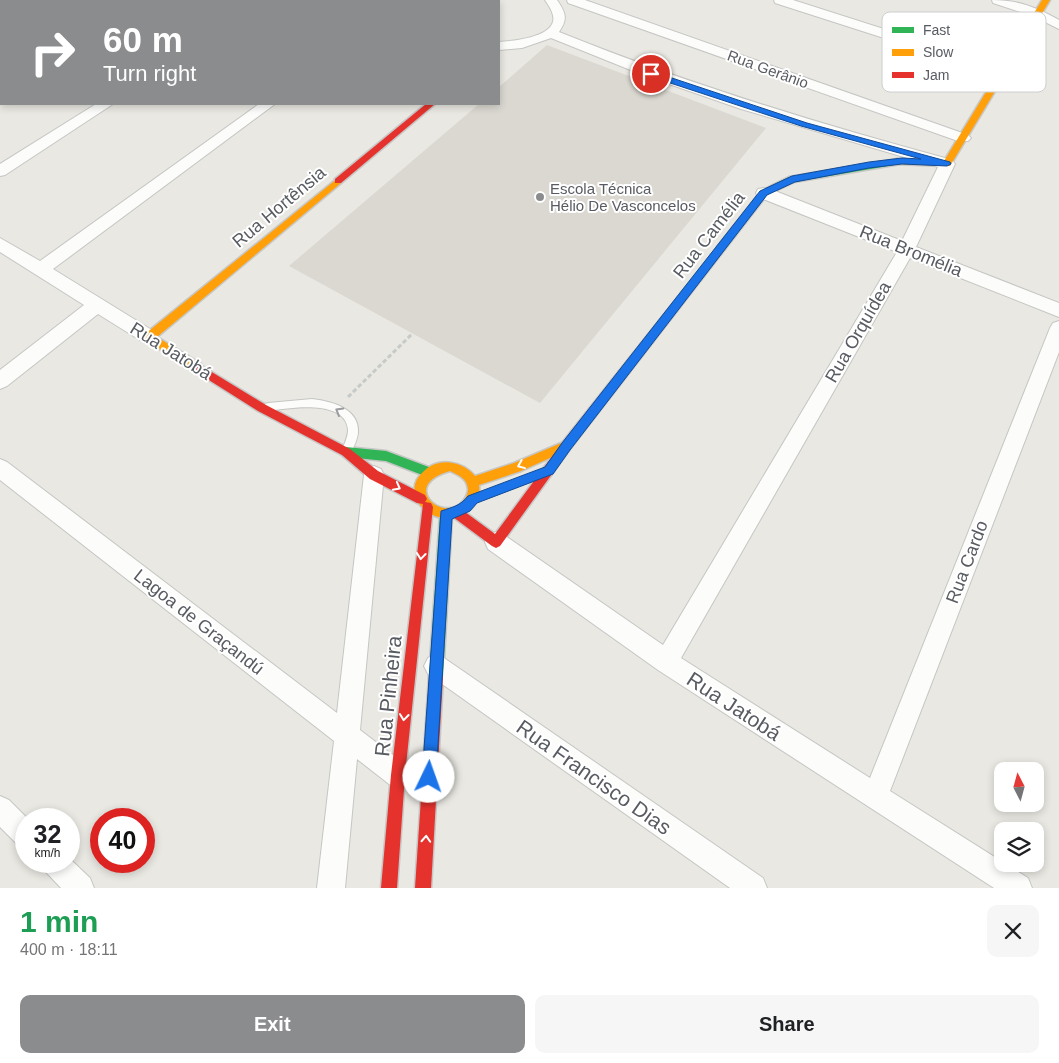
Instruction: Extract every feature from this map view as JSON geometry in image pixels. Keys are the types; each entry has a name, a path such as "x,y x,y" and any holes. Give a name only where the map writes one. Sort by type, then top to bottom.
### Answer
{"street":[{"path":"500,46 527,44 550,33 557,25 560,17 558,8 551,0"},
{"name":"Rua Gerânio","path":"573,0 605,4 963,138"},
{"path":"780,0 882,33"},
{"path":"998,0 1035,12"},
{"name":"Rua Orquídea","path":"1039,12 1046,0"},
{"path":"1046,18 1059,25"},
{"path":"550,33 651,74 748,107 947,164"},
{"name":"Rua Orquídea","path":"666,662 907,249 947,164 992,92"},
{"path":"0,171 104,105"},
{"path":"40,269 267,105"},
{"name":"Rua Hortênsia","path":"149,337 430,105"},
{"name":"Rua Camélia","path":"496,542 566,446 764,193 792,179 869,165 902,161 947,164"},
{"name":"Rua Bromélia","path":"764,193 1059,310"},
{"name":"Rua Jatobá","path":"0,244 262,408 346,452 374,475 424,503"},
{"path":"0,381 97,305"},
{"name":"Rua Cardo","path":"876,797 1059,328"},
{"name":"Rua Camélia","path":"474,481 517,467 566,446"},
{"name":"Rua Jatobá","path":"346,452 386,456 430,473"},
{"name":"Lagoa de Graçandú","path":"0,468 398,775"},
{"path":"473,500 474,481 469,473 460,468 439,468 423,480 420,490 424,503 435,513 451,514 466,508 473,500 489,494"},
{"path":"530,478 549,471"},
{"path":"331,888 374,475"},
{"name":"Rua Pinheira","path":"389,888 424,503"},
{"path":"423,888 436,666 451,514"},
{"name":"Rua Jatobá","path":"451,514 496,542 666,662 1018,888"},
{"name":"Rua Francisco Dias","path":"436,666 753,888"},
{"path":"0,809 15,824"},
{"path":"65,873 80,888"}],"lane":[{"path":"262,408 310,403 337,408 346,415 353,427 346,452"}],"path":[{"path":"337,408 412,334"}],"shaded area":[{"name":"Escola Técnica Hélio De Vasconcelos","path":"547,45 766,128 540,403 289,266 478,105 500,105 500,86"}],"traffic: fast":[{"path":"722,247 764,193 792,179 897,162"},
{"path":"346,452 386,456 430,473"},
{"path":"436,677 446,515"}],"traffic: slow":[{"path":"1039,12 1046,0"},
{"path":"897,162 947,164 990,92"},
{"path":"197,367 149,337 338,181"},
{"path":"474,481 517,467 566,446"},
{"path":"450,466 465,473 473,482 474,492 470,502 462,510 451,514 439,513 424,501 421,487 424,479 431,472 450,466"}],"traffic: jam":[{"path":"338,181 430,105"},
{"path":"457,513 496,542 566,446 722,247"},
{"path":"197,367 262,408 346,452 374,475 421,499"},
{"path":"389,888 398,775 427,507"},
{"path":"423,888 436,677"}],"place":[{"name":"Escola Técnica Hélio De Vasconcelos","path":"540,197"}],"route":[{"path":"429,777 446,515 457,513 466,508 473,500 549,471 566,446 764,193 792,179 869,165 902,161 947,164 748,107 651,74"}]}
